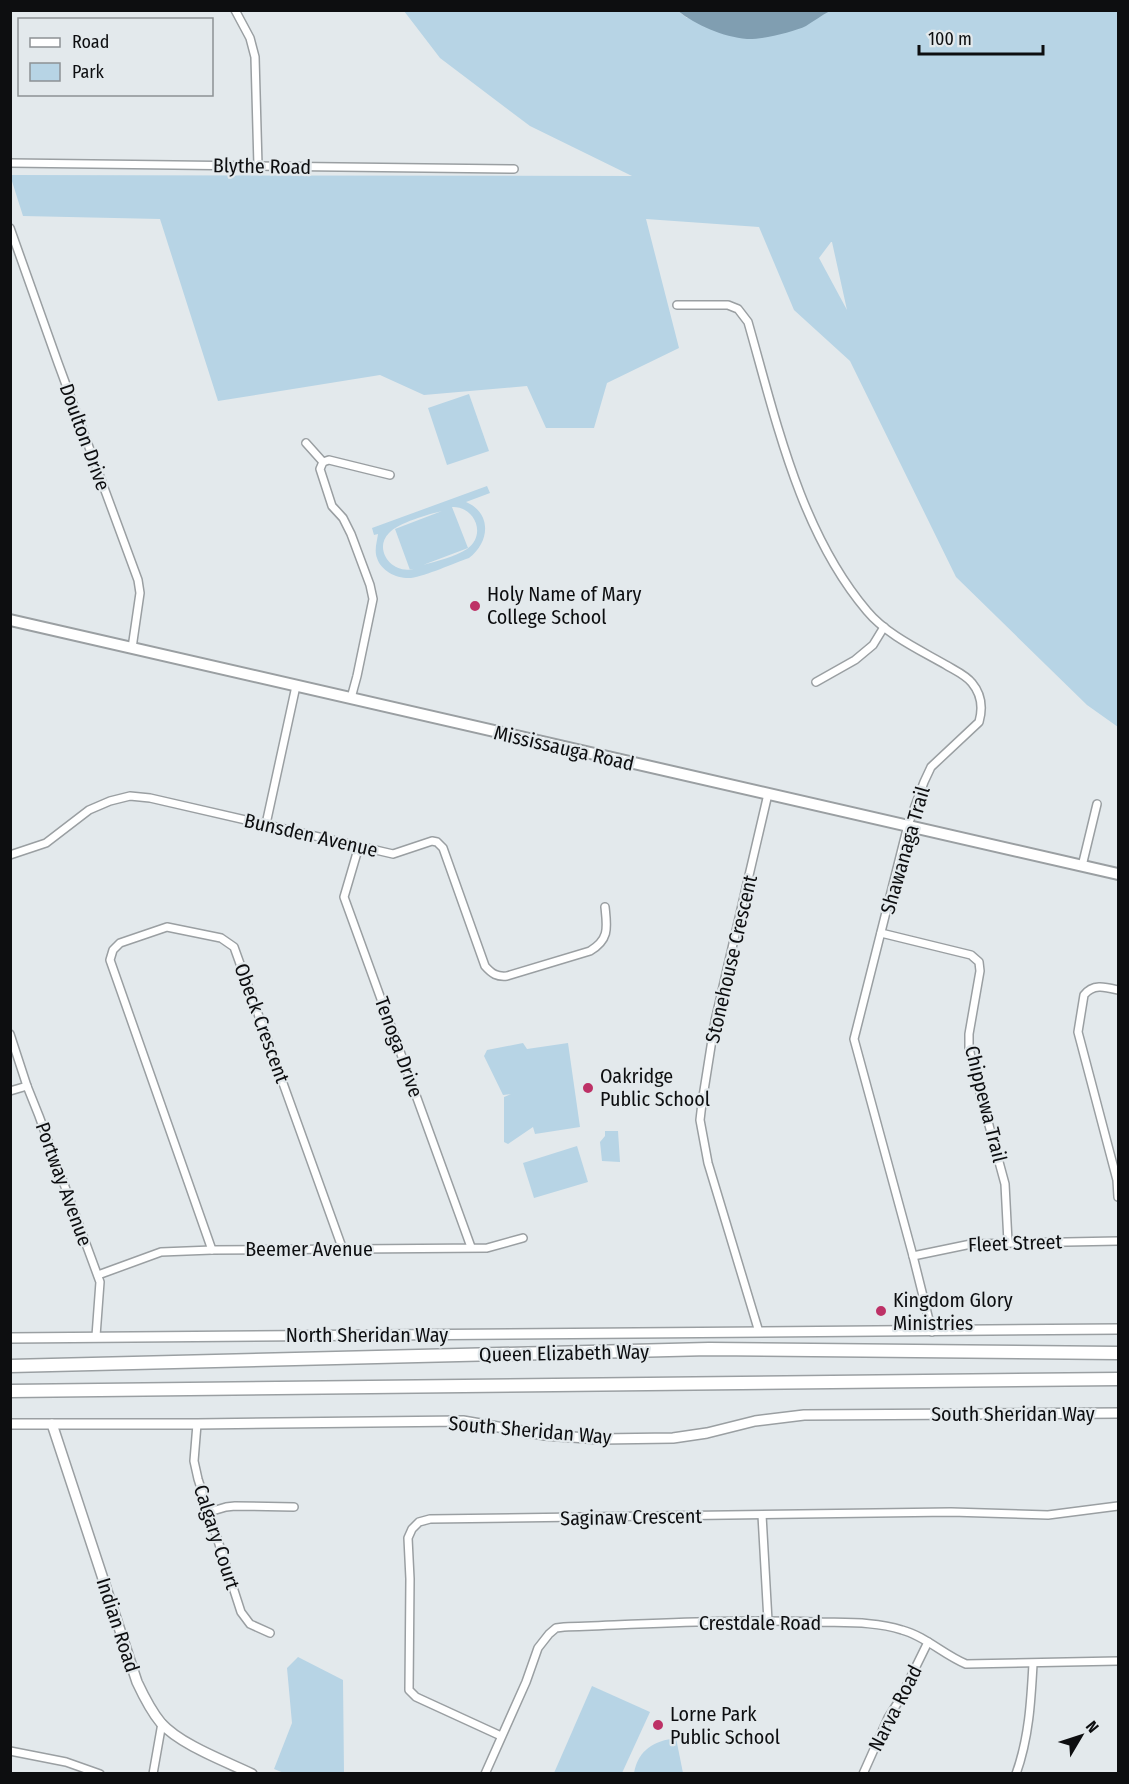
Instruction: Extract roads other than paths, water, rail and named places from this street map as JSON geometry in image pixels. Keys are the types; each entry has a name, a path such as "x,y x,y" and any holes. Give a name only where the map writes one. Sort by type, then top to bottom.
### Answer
{"highway":[{"name":"Queen Elizabeth Way","path":"10,1366 709,1349 1119,1353"},
{"name":"Queen Elizabeth Way","path":"10,1391 1119,1379"}],"main road":[{"name":"Mississauga Road","path":"10,620 1119,874"}],"street":[{"path":"235,10 250,38 255,57 258,165"},
{"name":"Blythe Road","path":"10,163 514,169"},
{"name":"Doulton Drive","path":"10,228 138,580 140,593 132,648"},
{"name":"Shawanaga Trail","path":"678,305 728,305 738,309 748,322 793,472 831,560 869,614 884,627 963,676 972,683 981,701 982,711 979,722 931,767 908,825 854,1039 932,1332"},
{"path":"306,442 323,462"},
{"path":"351,698 373,598 351,534 343,518 332,506 320,469 323,462 337,460 390,475"},
{"path":"816,682 855,660 873,645 884,627"},
{"path":"266,824 296,686"},
{"name":"Stonehouse Crescent","path":"759,1332 708,1163 700,1120 715,1021 768,794"},
{"name":"Bunsden Avenue","path":"10,855 46,843 69,823 89,810 130,796 150,798 393,854 432,841 437,842 443,848 485,966 498,976 507,976 590,951 599,945 608,930 605,907"},
{"path":"1082,866 1097,804"},
{"name":"Tenoga Drive","path":"358,846 344,897 471,1247"},
{"name":"Obeck Crescent","path":"212,1250 110,960 113,950 120,943 167,927 221,938 234,947 343,1250"},
{"name":"Chippewa Trail","path":"881,933 971,955 979,962 980,972 969,1034 969,1048 1005,1184 1008,1242"},
{"path":"1119,990 1102,986 1087,991 1084,995 1078,1032 1117,1180 1119,1197"},
{"name":"Portway Avenue","path":"10,1034 100,1282 96,1336"},
{"path":"10,1091 27,1086"},
{"name":"Beemer Avenue","path":"98,1275 160,1252 488,1248 523,1238"},
{"name":"Fleet Street","path":"913,1256 957,1246 1008,1242 1119,1241"},
{"name":"North Sheridan Way","path":"10,1338 1119,1329"},
{"name":"South Sheridan Way","path":"10,1424 463,1421 545,1435 600,1439 673,1438 707,1433 755,1421 804,1415 1119,1413"},
{"name":"Indian Road","path":"52,1424 137,1682 145,1700 173,1734 252,1773"},
{"name":"Calgary Court","path":"197,1424 194,1461 198,1479 241,1612 250,1624 270,1633"},
{"path":"209,1512 235,1506 294,1507"},
{"name":"Saginaw Crescent","path":"501,1736 416,1697 409,1690 408,1538 419,1521 430,1519 951,1512 1048,1515 1119,1506"},
{"path":"762,1515 768,1621"},
{"name":"Crestdale Road","path":"485,1773 526,1682 538,1648 542,1641 556,1629 623,1624 768,1621 880,1625 904,1630 966,1664 1119,1661"},
{"name":"Narva Road","path":"863,1773 888,1718 928,1642"},
{"path":"1016,1773 1022,1758 1027,1730 1033,1664"},
{"path":"153,1773 162,1723"},
{"path":"10,1751 66,1762 100,1773"}],"place":[{"name":"Holy Name of Mary College School","path":"475,606"},
{"name":"Oakridge Public School","path":"588,1088"},
{"name":"Kingdom Glory Ministries","path":"881,1311"},
{"name":"Lorne Park Public School","path":"658,1725"}]}
